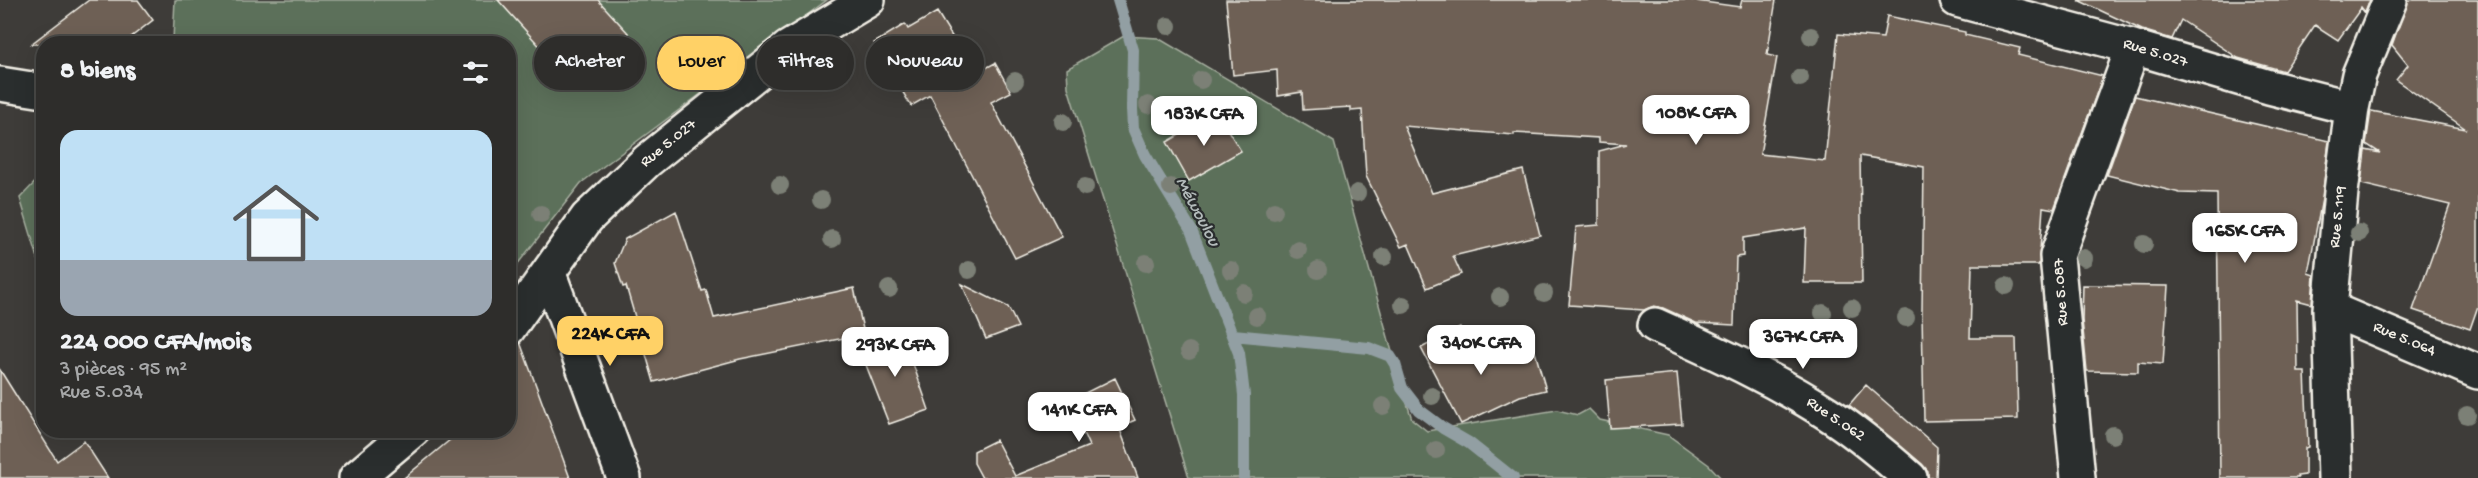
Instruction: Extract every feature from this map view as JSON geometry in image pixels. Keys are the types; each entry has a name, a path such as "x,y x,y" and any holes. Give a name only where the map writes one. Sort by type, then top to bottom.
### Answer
{"street":[{"name":"Rue 5.027","path":"516,318 587,218 647,161 789,48 868,0"},
{"name":"Rue 5.027","path":"1958,0 2133,46 2269,87 2352,108"},
{"name":"Rue 5.119","path":"2335,478 2330,309 2341,192 2352,108 2359,75 2390,0"},
{"name":"Rue 5.087","path":"2078,478 2057,256 2133,46"},
{"path":"0,84 36,90"},
{"path":"549,274 624,478"},
{"name":"Rue 5.064","path":"2330,309 2478,372"},
{"name":"Rue 5.062","path":"1655,325 1748,369 1828,414 1876,448 1910,478"},
{"path":"356,478 403,438"}],"green space":[{"path":"175,0 827,0 779,36 757,36 757,52 745,61 745,36 657,36 657,90 706,90 581,183 516,266 516,36 173,36"},
{"path":"1124,36 1158,38 1334,142 1402,388 1412,419 1427,431 1557,410 1578,415 1589,409 1600,420 1668,435 1709,465 1721,478 1189,478 1068,87 1067,69"},
{"path":"36,181 36,252 20,198"}],"building":[{"path":"89,0 138,0 153,20 132,36 42,36"},
{"path":"498,0 598,0 629,34 627,36 534,36 534,40"},
{"path":"1226,0 1689,0 1740,7 1742,0 1776,0 1767,55 1777,57 1760,154 1825,161 1838,34 1883,38 1887,16 1965,32 1965,35 2020,48 2018,55 2103,76 2054,209 2043,207 2039,265 1972,265 1970,338 2016,338 2018,419 1924,421 1922,312 1924,167 1860,156 1862,283 1804,283 1806,228 1743,238 1743,256 1736,257 1734,325 1696,323 1654,306 1644,310 1569,305 1576,227 1599,225 1599,151 1626,144 1599,142 1599,138 1514,133 1514,135 1404,126 1432,193 1523,170 1540,235 1453,256 1461,274 1427,288 1408,244 1401,247 1366,176 1362,110 1351,111 1351,107 1303,110 1302,92 1278,96 1277,70 1233,75"},
{"path":"2078,0 2370,0 2365,13 2361,8 2338,40 2315,25 2284,71 2238,58 2181,20 2172,39 2142,30"},
{"path":"2408,0 2478,0 2478,306 2470,329 2413,310 2450,205 2361,184 2365,150 2380,153 2366,144 2371,111 2466,129 2396,80 2408,65 2392,45"},
{"path":"937,12 952,36 885,36 905,24 908,29"},
{"path":"995,63 1011,92 991,102 1062,237 1015,258 930,95 911,106 902,90 984,90 984,69"},
{"path":"2135,96 2329,141 2322,199 2308,273 2314,275 2312,304 2297,300 2298,372 2305,372 2308,447 2305,448 2305,475 2297,476 2298,478 2220,478 2217,194 2180,193 2107,175"},
{"path":"1217,113 1241,151 1189,181 1167,142"},
{"path":"676,211 702,291 706,290 714,318 854,288 864,334 740,359 654,382 626,286 623,287 615,263 625,239"},
{"path":"962,284 1008,307 1018,327 986,339"},
{"path":"2083,285 2168,286 2163,364 2138,362 2138,372 2087,371 2082,320"},
{"path":"1460,328 1478,362 1533,345 1546,390 1520,396 1461,424 1421,348"},
{"path":"902,332 929,410 889,424 859,347"},
{"path":"520,342 570,478 404,478 452,438 516,438 516,344"},
{"path":"0,370 36,427 36,438 43,438 57,461 84,441 108,478 0,478"},
{"path":"1677,373 1682,424 1610,428 1606,380"},
{"path":"1115,378 1135,420 1119,427 1138,478 982,478 974,463 974,451 996,440 1015,476 1089,446 1069,401"},
{"path":"1866,385 1937,447 1936,478 1928,478 1928,471 1922,464 1849,405"}],"waterway":[{"name":"Méwoulou","path":"1118,0 1133,50 1133,128 1145,155 1191,230 1239,353 1244,395 1244,478"},
{"path":"1233,335 1369,348 1390,356 1395,364 1402,388 1419,410 1443,428 1469,443 1513,478"}]}
